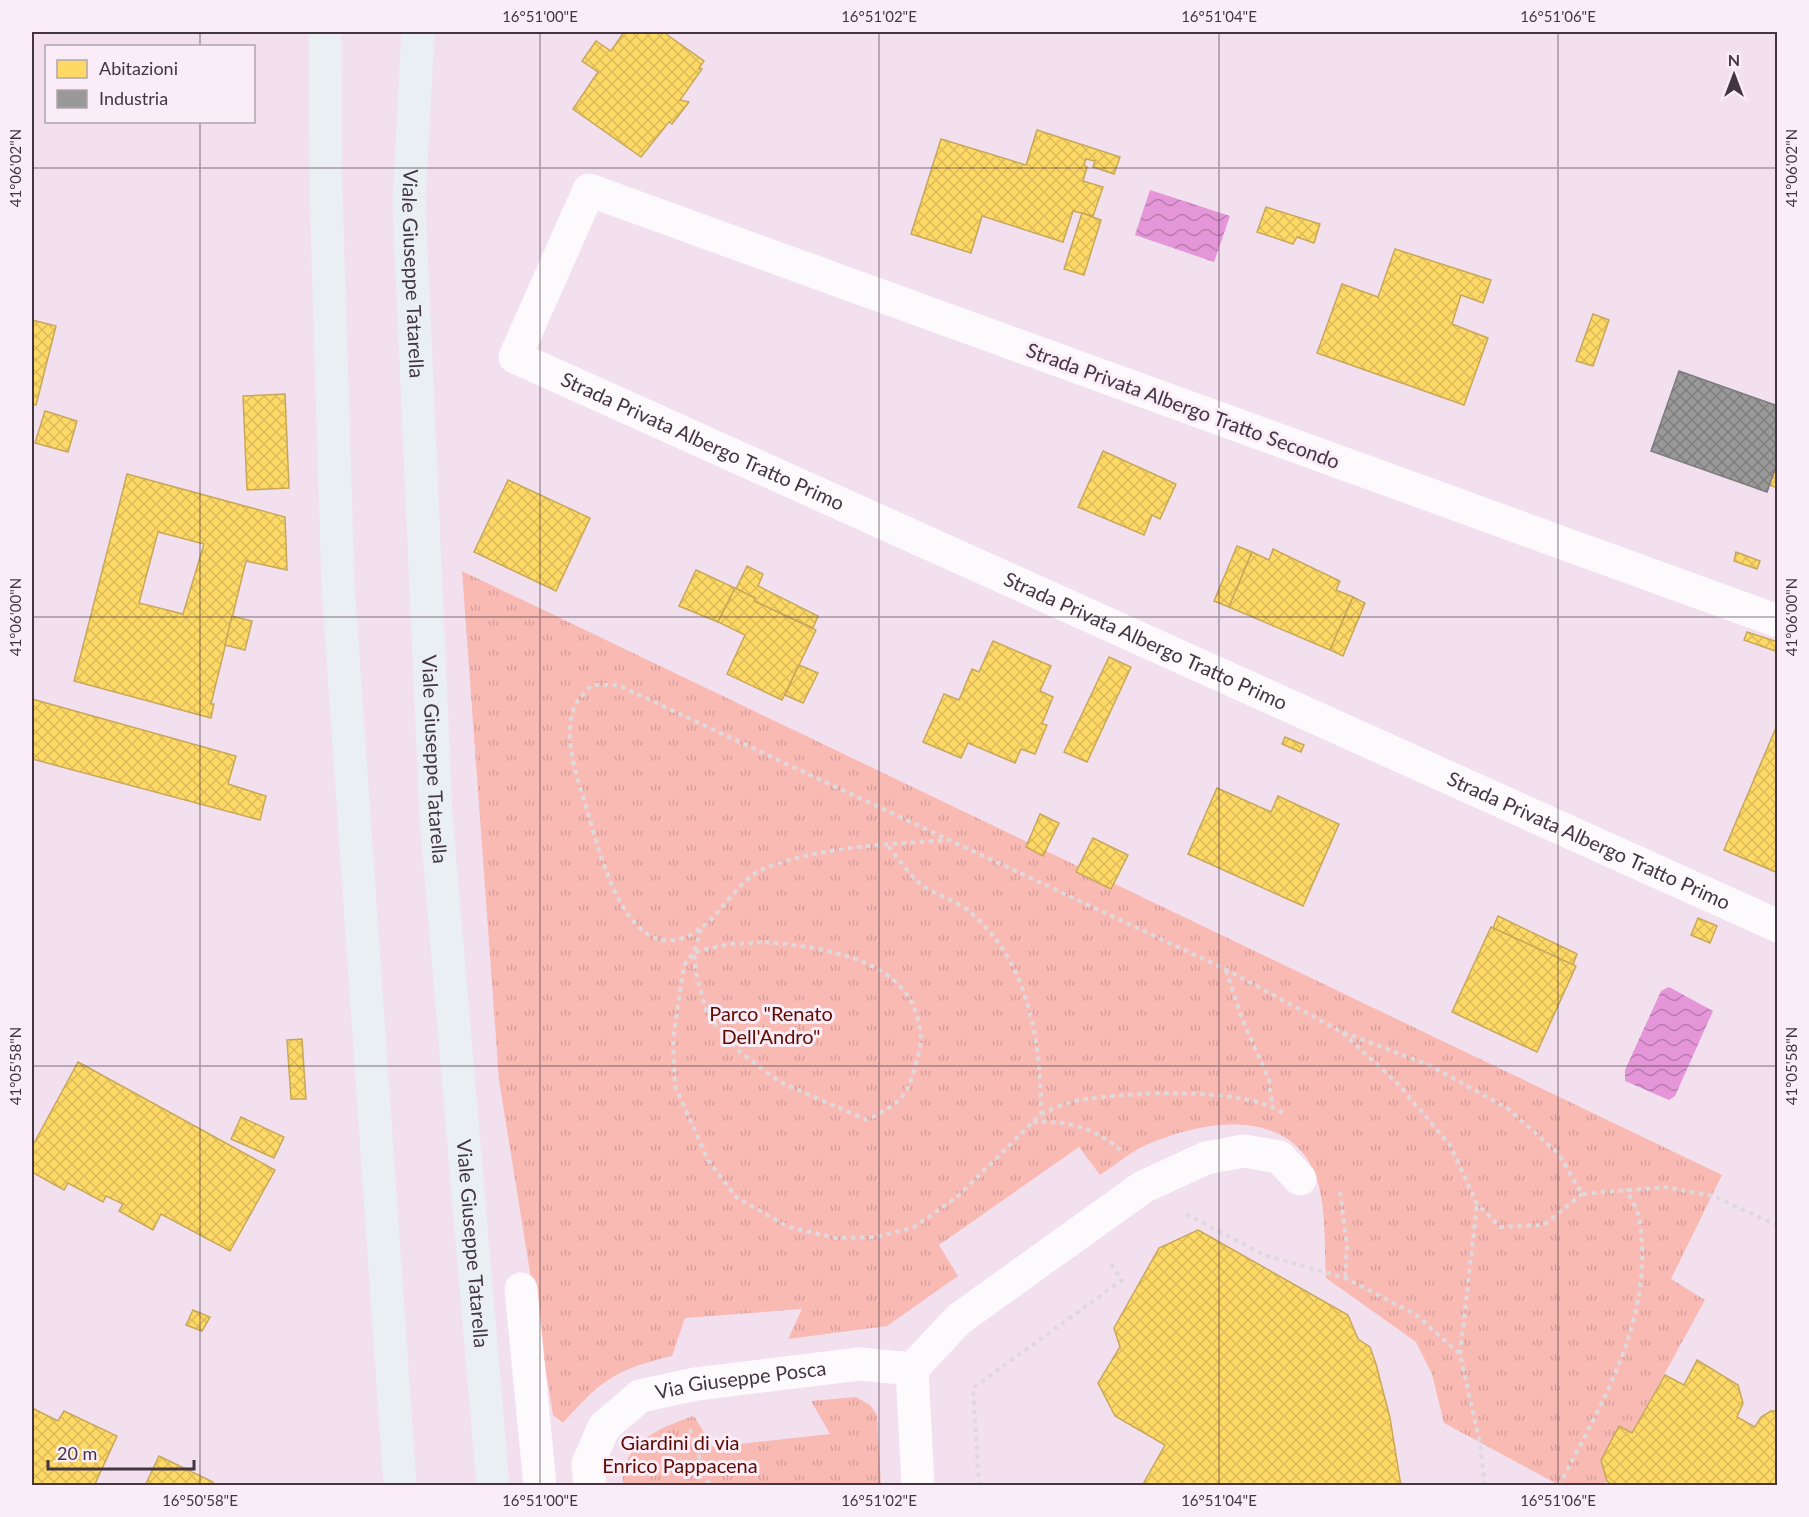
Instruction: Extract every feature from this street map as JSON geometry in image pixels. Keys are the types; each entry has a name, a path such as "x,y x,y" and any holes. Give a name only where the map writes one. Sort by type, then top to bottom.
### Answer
{"main road":[{"path":"325,32 326,191 338,584 400,1485"},
{"name":"Viale Giuseppe Tatarella","path":"418,32 410,203 436,816 493,1485"},
{"path":"416,79 429,32"}],"street":[{"name":"Strada Privata Albergo Tratto Secondo","path":"515,357 589,190 1778,621"},
{"name":"Strada Privata Albergo Tratto Primo","path":"515,357 1778,926"},
{"path":"918,1485 912,1369 959,1319 1143,1187 1206,1158 1244,1151 1279,1157 1300,1179"},
{"path":"521,1289 540,1485"},
{"name":"Via Giuseppe Posca","path":"590,1485 588,1464 604,1428 640,1396 696,1384 860,1364 912,1369"}],"path":[{"path":"951,840 886,844 810,856 760,869 702,928 678,940 652,937 631,920 606,875 575,768 570,730 575,706 592,685 618,685 951,840 1225,969 1340,1031 1429,1065 1507,1108 1558,1154 1582,1194"},
{"path":"702,928 694,952 684,965 675,1028 675,1086 708,1160 736,1197 788,1227 836,1238 877,1237 914,1227 957,1197 1041,1114 1036,1036 1026,996 1005,951 970,912 921,885 886,844"},
{"path":"765,942 836,952 871,966 898,984 913,1003 923,1039 909,1090 892,1108 867,1120 780,1083 740,1052 707,1015 696,973 694,952 729,944 765,942"},
{"path":"1225,969 1241,1016 1269,1080 1272,1106"},
{"path":"1340,1031 1398,1084 1450,1145 1477,1204 1500,1227 1544,1226 1582,1194 1665,1187 1713,1196 1778,1226"},
{"path":"1033,1122 1056,1120 1084,1126 1131,1158 1143,1187"},
{"path":"1559,1485 1620,1368 1632,1328 1641,1266 1640,1221 1627,1189"},
{"path":"1477,1204 1460,1354 1480,1444 1485,1485"},
{"path":"1179,1210 1264,1255 1345,1278 1395,1303 1415,1314 1460,1354"},
{"path":"979,1485 973,1388 1122,1280 1109,1260"},
{"path":"685,1420 709,1485"}],"green space":[{"name":"Parco \"Renato Dell'Andro\"","path":"462,571 1722,1175 1671,1279 1705,1300 1632,1433 1619,1426 1601,1460 1607,1481 1604,1485 1559,1485 1444,1423 1432,1374 1416,1342 1326,1278 1322,1199 1315,1174 1302,1152 1284,1137 1262,1128 1238,1124 1188,1130 1164,1138 1142,1147 1100,1175 1079,1147 939,1245 958,1276 887,1326 788,1339 802,1309 685,1318 672,1356 636,1366 610,1379 588,1396 563,1423 553,1415 499,1080"},
{"name":"Giardini di via Enrico Pappacena","path":"856,1397 870,1405 877,1415 881,1485 623,1485 628,1458 635,1448 656,1432 681,1420 694,1416 713,1447 830,1434 811,1401"}],"water":[{"path":"1150,190 1230,216 1214,262 1135,235"},
{"path":"1669,987 1713,1011 1675,1096 1669,1100 1625,1081 1625,1070 1661,991"}],"building: Abitazioni":[{"path":"624,32 663,32 704,61 699,68 702,69 680,100 689,102 672,124 669,122 641,157 573,109 598,72 582,61 596,41 611,51"},
{"path":"1037,130 1120,157 1114,174 1093,167 1095,161 1086,159 1084,165 1087,167 1083,181 1103,187 1093,216 1073,211 1063,242 982,216 971,253 911,234 941,139 1026,165"},
{"path":"1266,207 1320,224 1314,243 1297,237 1293,244 1257,232"},
{"path":"1082,213 1101,220 1084,275 1064,269"},
{"path":"1395,249 1491,280 1483,303 1461,295 1452,324 1488,338 1464,405 1317,353 1342,284 1378,297"},
{"path":"1593,314 1609,320 1593,366 1576,361"},
{"path":"32,320 56,326 36,405 32,404"},
{"path":"285,394 289,488 247,490 243,396"},
{"path":"45,411 77,421 68,452 35,443"},
{"path":"1103,451 1176,484 1160,519 1152,515 1144,535 1078,507"},
{"path":"1778,461 1778,488 1769,485"},
{"path":"127,474 285,517 287,570 246,561 211,704 214,704 211,718 74,681","holes":["158,532 204,544 183,614 139,603"]},
{"path":"508,480 590,518 556,591 474,552"},
{"path":"1237,546 1252,552 1229,607 1214,601"},
{"path":"1273,549 1340,581 1336,590 1353,597 1330,650 1229,607 1252,552 1269,560"},
{"path":"1736,552 1760,561 1757,569 1734,561"},
{"path":"747,566 763,574 758,586 818,616 813,628 754,601 755,598 736,589"},
{"path":"696,570 735,588 718,622 679,606"},
{"path":"735,588 755,598 754,601 816,630 782,700 727,674 745,635 718,622"},
{"path":"1353,597 1365,603 1343,656 1330,650"},
{"path":"232,616 252,621 245,650 225,645"},
{"path":"1747,632 1778,642 1778,652 1744,640"},
{"path":"993,641 1051,666 1040,691 1053,697 1042,724 1047,725 1035,754 1021,749 1015,763 968,743 961,758 923,742 944,694 959,700 972,669 979,672"},
{"path":"1109,657 1131,667 1087,762 1064,752"},
{"path":"799,665 818,673 803,703 785,695"},
{"path":"32,699 236,756 228,784 266,796 260,820 32,759"},
{"path":"1778,723 1778,873 1724,850"},
{"path":"1285,737 1304,745 1301,752 1282,744"},
{"path":"1217,788 1271,812 1278,796 1339,824 1303,906 1188,854"},
{"path":"1040,814 1059,823 1043,856 1026,847"},
{"path":"1093,838 1128,855 1111,889 1076,872"},
{"path":"1498,916 1577,954 1573,965 1493,928"},
{"path":"1698,918 1717,926 1710,943 1691,935"},
{"path":"1491,927 1576,966 1537,1052 1452,1012"},
{"path":"302,1039 306,1099 291,1099 287,1040"},
{"path":"78,1062 275,1170 230,1251 161,1214 153,1230 119,1211 123,1204 106,1196 103,1202 68,1183 64,1190 32,1172 32,1147"},
{"path":"241,1117 284,1137 274,1158 231,1139"},
{"path":"1198,1230 1348,1315 1358,1339 1370,1347 1376,1364 1390,1418 1401,1486 1142,1486 1165,1445 1115,1416 1098,1383 1120,1347 1114,1328 1159,1248"},
{"path":"193,1310 210,1317 202,1331 186,1325"},
{"path":"1697,1360 1738,1385 1743,1403 1737,1417 1755,1427 1761,1417 1771,1411 1778,1411 1778,1486 1614,1486 1607,1481 1601,1460 1619,1426 1632,1433 1665,1375 1684,1385"},
{"path":"32,1408 58,1421 64,1411 117,1436 94,1486 32,1486"},
{"path":"159,1456 213,1482 211,1486 145,1486"}],"building: Industria":[{"path":"1679,371 1778,406 1778,461 1767,492 1651,451"}]}
